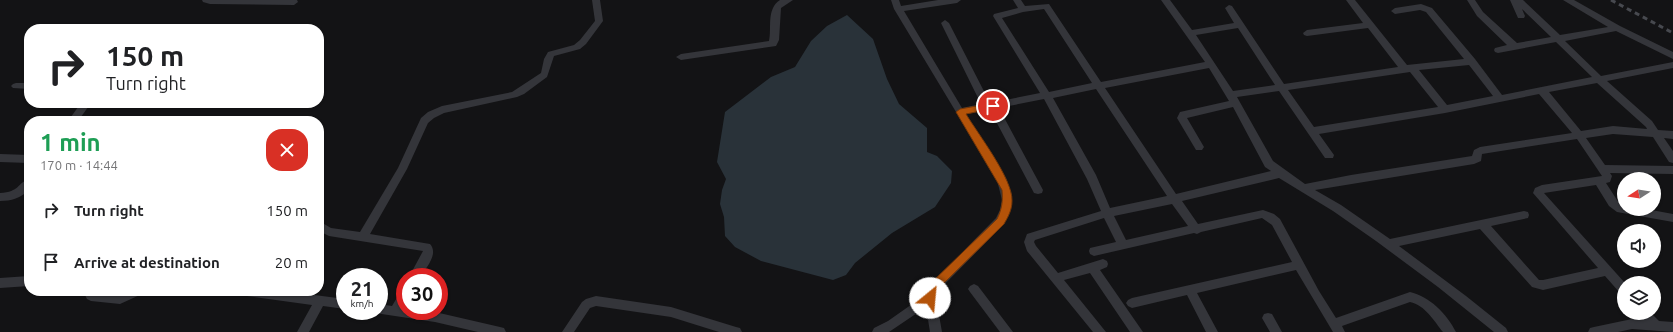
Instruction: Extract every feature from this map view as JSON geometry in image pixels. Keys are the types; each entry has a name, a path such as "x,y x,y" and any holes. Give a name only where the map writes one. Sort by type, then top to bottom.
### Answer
{"street":[{"path":"206,0 294,2"},
{"path":"362,238 402,169 424,121 431,115 442,110 522,92 544,75 546,71 546,61 551,54 577,47 583,42 599,21 596,0"},
{"path":"681,57 773,44 775,41 775,20 778,7 780,4 789,0"},
{"path":"936,332 930,298 931,291 934,286 1000,221 1006,212 1008,202 1007,190 1001,178 897,5 957,0"},
{"path":"1017,0 1022,9"},
{"path":"1164,0 1190,33 1211,64 1269,164 1304,188 1336,207 1456,293 1502,332"},
{"path":"1350,0 1408,69 1445,109"},
{"path":"1414,0 1420,7 1432,13 1472,61 1500,99"},
{"path":"1471,0 1480,14 1515,46"},
{"path":"1514,0 1521,16"},
{"path":"1518,0 1600,80 1649,124 1673,159"},
{"path":"1567,0 1617,28 1673,56"},
{"path":"1123,245 1092,178 1047,96 997,16 1022,9 1046,6 1174,199 1197,230"},
{"path":"1395,12 1420,7"},
{"path":"1229,8 1281,87 1329,155"},
{"path":"945,23 1038,190"},
{"path":"1190,33 1240,25"},
{"path":"1307,33 1370,25"},
{"path":"1498,50 1617,28"},
{"path":"1199,147 1182,118 1183,115 1232,99 1281,87 1472,61"},
{"path":"960,112 1211,64"},
{"path":"1312,131 1500,99 1673,65"},
{"path":"16,86 24,86"},
{"path":"1542,90 1579,135 1604,169 1607,176 1606,178 1598,180 1542,189 1538,194 1617,282"},
{"path":"1304,188 1351,179 1474,160 1477,158 1477,153 1480,151 1579,135 1621,129 1673,135"},
{"path":"0,158 24,159"},
{"path":"1604,169 1673,170"},
{"path":"1100,332 1031,248 1029,242 1031,237 1107,213 1174,199 1281,173"},
{"path":"1598,180 1614,203 1621,209 1673,218"},
{"path":"0,197 15,196 24,190"},
{"path":"1094,251 1197,230 1263,214 1276,222 1336,328 1410,297 1415,297 1426,304 1450,332"},
{"path":"1387,244 1524,215"},
{"path":"1482,223 1536,284 1543,285 1607,271"},
{"path":"324,228 329,232 428,249 428,254 419,268"},
{"path":"1056,278 1103,264"},
{"path":"1132,303 1299,265"},
{"path":"1092,267 1137,332"},
{"path":"0,283 24,282"},
{"path":"974,289 1007,332"},
{"path":"1190,290 1212,332"},
{"path":"91,296 120,300 128,296"},
{"path":"284,296 336,303"},
{"path":"878,332 892,325 930,298"},
{"path":"303,332 320,301"},
{"path":"568,332 586,305 590,302 596,301 671,312 736,332"},
{"path":"388,310 435,317 500,332"},
{"path":"1268,318 1276,332"},
{"path":"1650,320 1656,326"},
{"path":"1594,332 1632,324 1673,327"}],"shaded area":[{"path":"847,15 873,39 887,79 899,104 927,128 927,152 937,156 952,171 951,183 935,207 892,233 855,263 846,275 833,280 761,261 735,247 725,236 724,217 720,204 722,190 726,179 717,162 725,112 771,77 795,67 811,41 827,26"}],"railway":[{"path":"1611,0 1673,33"}],"route":[{"path":"930,298 931,291 934,286 1000,221 1006,212 1008,202 1007,190 960,112 993,106"}]}
